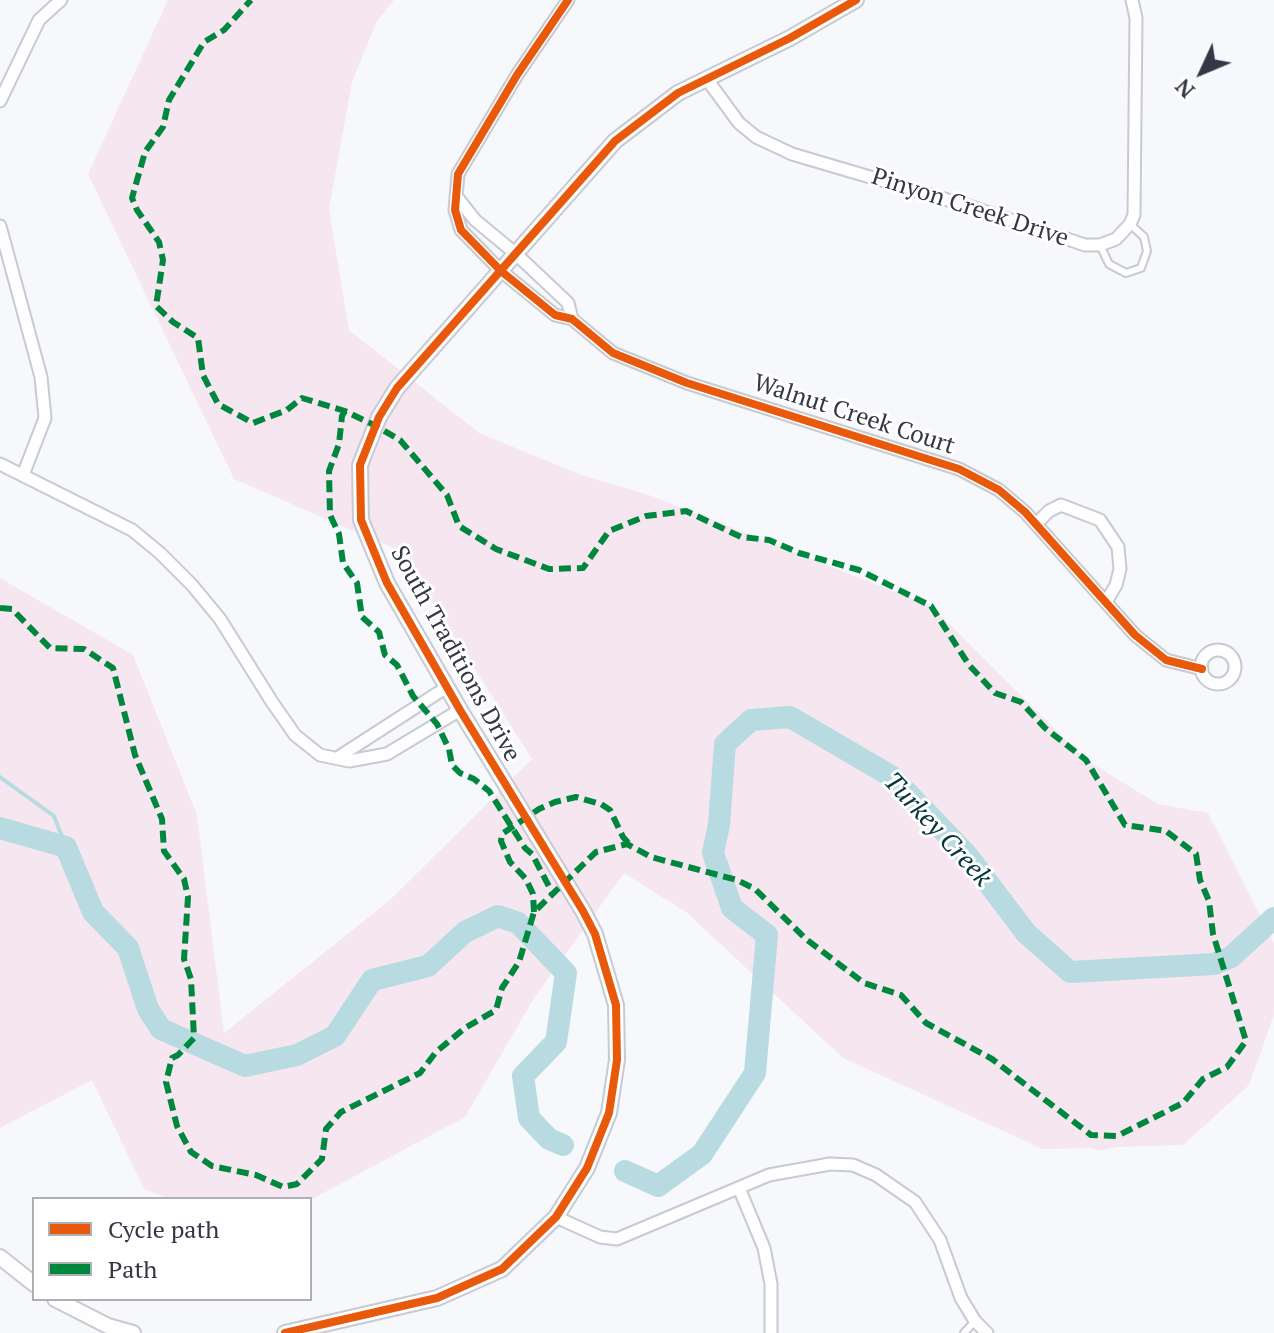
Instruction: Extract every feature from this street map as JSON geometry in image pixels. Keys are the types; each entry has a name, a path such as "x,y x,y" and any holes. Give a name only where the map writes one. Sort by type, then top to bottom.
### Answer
{"street":[{"path":"0,101 39,20 61,0"},
{"path":"455,195 458,174 517,75 568,0"},
{"name":"South Traditions Drive","path":"285,1333 333,1328 437,1298 502,1269 556,1217 587,1168 609,1113 617,1060 616,1005 603,958 583,911 460,710 387,583 361,520 360,465 379,417 397,388 615,141 678,93 790,38 856,0"},
{"path":"1130,224 1134,215 1136,18 1132,0"},
{"name":"Pinyon Creek Drive","path":"706,78 739,123 756,137 792,154 975,208 1085,245 1100,245 1116,239 1130,224"},
{"name":"Walnut Creek Court","path":"455,195 475,220 568,303 572,319"},
{"name":"Walnut Creek Court","path":"455,195 455,210 461,230 501,271 555,315 572,319 613,353 687,383 959,469 999,490 1036,524 1135,635 1166,660 1202,669"},
{"path":"0,226 41,377 45,418 23,475"},
{"path":"0,464 132,530 160,553 220,619 295,735 320,755 349,761 387,754 460,710"},
{"path":"1036,524 1049,511 1061,505 1100,520 1118,547 1120,569 1116,585 1106,602"},
{"path":"337,758 447,687"},
{"path":"556,1217 600,1237 617,1239 769,1175 830,1164 853,1165 876,1175 915,1202 931,1222 961,1298 975,1321 987,1333"},
{"path":"739,1188 764,1248 771,1284 771,1333"},
{"path":"0,1257 32,1282"},
{"path":"59,1301 108,1326 133,1333"}],"lane":[{"path":"1100,245 1109,264 1126,273 1141,268 1147,251 1144,237 1130,224"},
{"path":"964,1333 975,1321"}],"shaded area":[{"path":"168,0 394,0 377,21 352,82 329,209 349,330 479,433 584,476 649,495 931,606 1086,760 1158,804 1208,813 1274,943 1274,1015 1249,1085 1183,1145 1117,1147 1098,1151 1092,1148 1043,1149 843,1058 686,912 624,873 534,998 465,1117 312,1199 165,1197 144,1189 92,1080 0,1128 0,578 133,655 197,815 224,1033 390,900 532,759 400,551 234,479 88,174"}],"waterway":[{"name":"Turkey Creek","path":"625,1171 658,1186 702,1154 755,1073 767,935 732,908 713,853 719,825 725,744 751,720 790,717 891,776 967,855 1026,933 1070,972 1214,964 1231,957 1274,918"},
{"path":"0,777 54,816 66,847"},
{"name":"Turkey Creek","path":"0,828 66,847 93,912 128,948 148,1009 161,1029 245,1066 297,1055 335,1036 372,980 428,966 465,932 498,916 518,923 566,973 556,1042 523,1076 529,1118 549,1139 563,1145"}],"marked path":[{"path":"0,608 12,609 50,648 84,649 113,668 135,755 162,819 164,851 184,879 188,897 184,959 191,979 194,1038 172,1058 166,1082 177,1126 191,1152 212,1166 256,1175 283,1187 297,1184 322,1159 326,1129 341,1112 420,1073 436,1052 465,1028 496,1010 502,988 519,962 534,912 596,852 627,844 651,857 737,880 755,889 806,939 864,983 901,995 926,1023 992,1059 1091,1135 1117,1136 1183,1103 1203,1079 1227,1067 1246,1041 1213,934 1209,901 1200,880 1196,854 1166,831 1125,825 1086,760 1045,728 1021,702 995,693 969,665 931,606 859,570 799,553 769,540 741,537 686,511 646,516 609,531 583,568 549,569 496,549 459,526 447,495 400,440 376,426 345,411 302,398 287,410 253,423 218,404 203,375 198,338 173,322 156,306 163,260 159,242 132,198 145,152 163,127 169,100 204,42 224,30 251,0"},
{"path":"345,411 339,444 329,471 330,515 339,534 343,563 357,583 362,617 379,632 385,655 397,665 413,696 437,724 449,749 452,765 489,791 532,854 553,894"},
{"path":"534,912 533,894 526,879 510,862 501,841 502,834 539,809 576,797 601,804 610,810 623,837 632,847"}],"cycle path":[{"path":"568,0 517,75 458,174 455,210 461,230 501,271 555,315 572,319 613,353 687,383 959,469 999,490 1025,512 1135,635 1166,660 1202,669"},
{"path":"285,1333 437,1298 502,1269 556,1217 587,1168 609,1113 617,1060 616,1005 595,934 387,583 361,520 360,465 379,417 397,388 615,141 678,93 790,38 856,0"}]}
